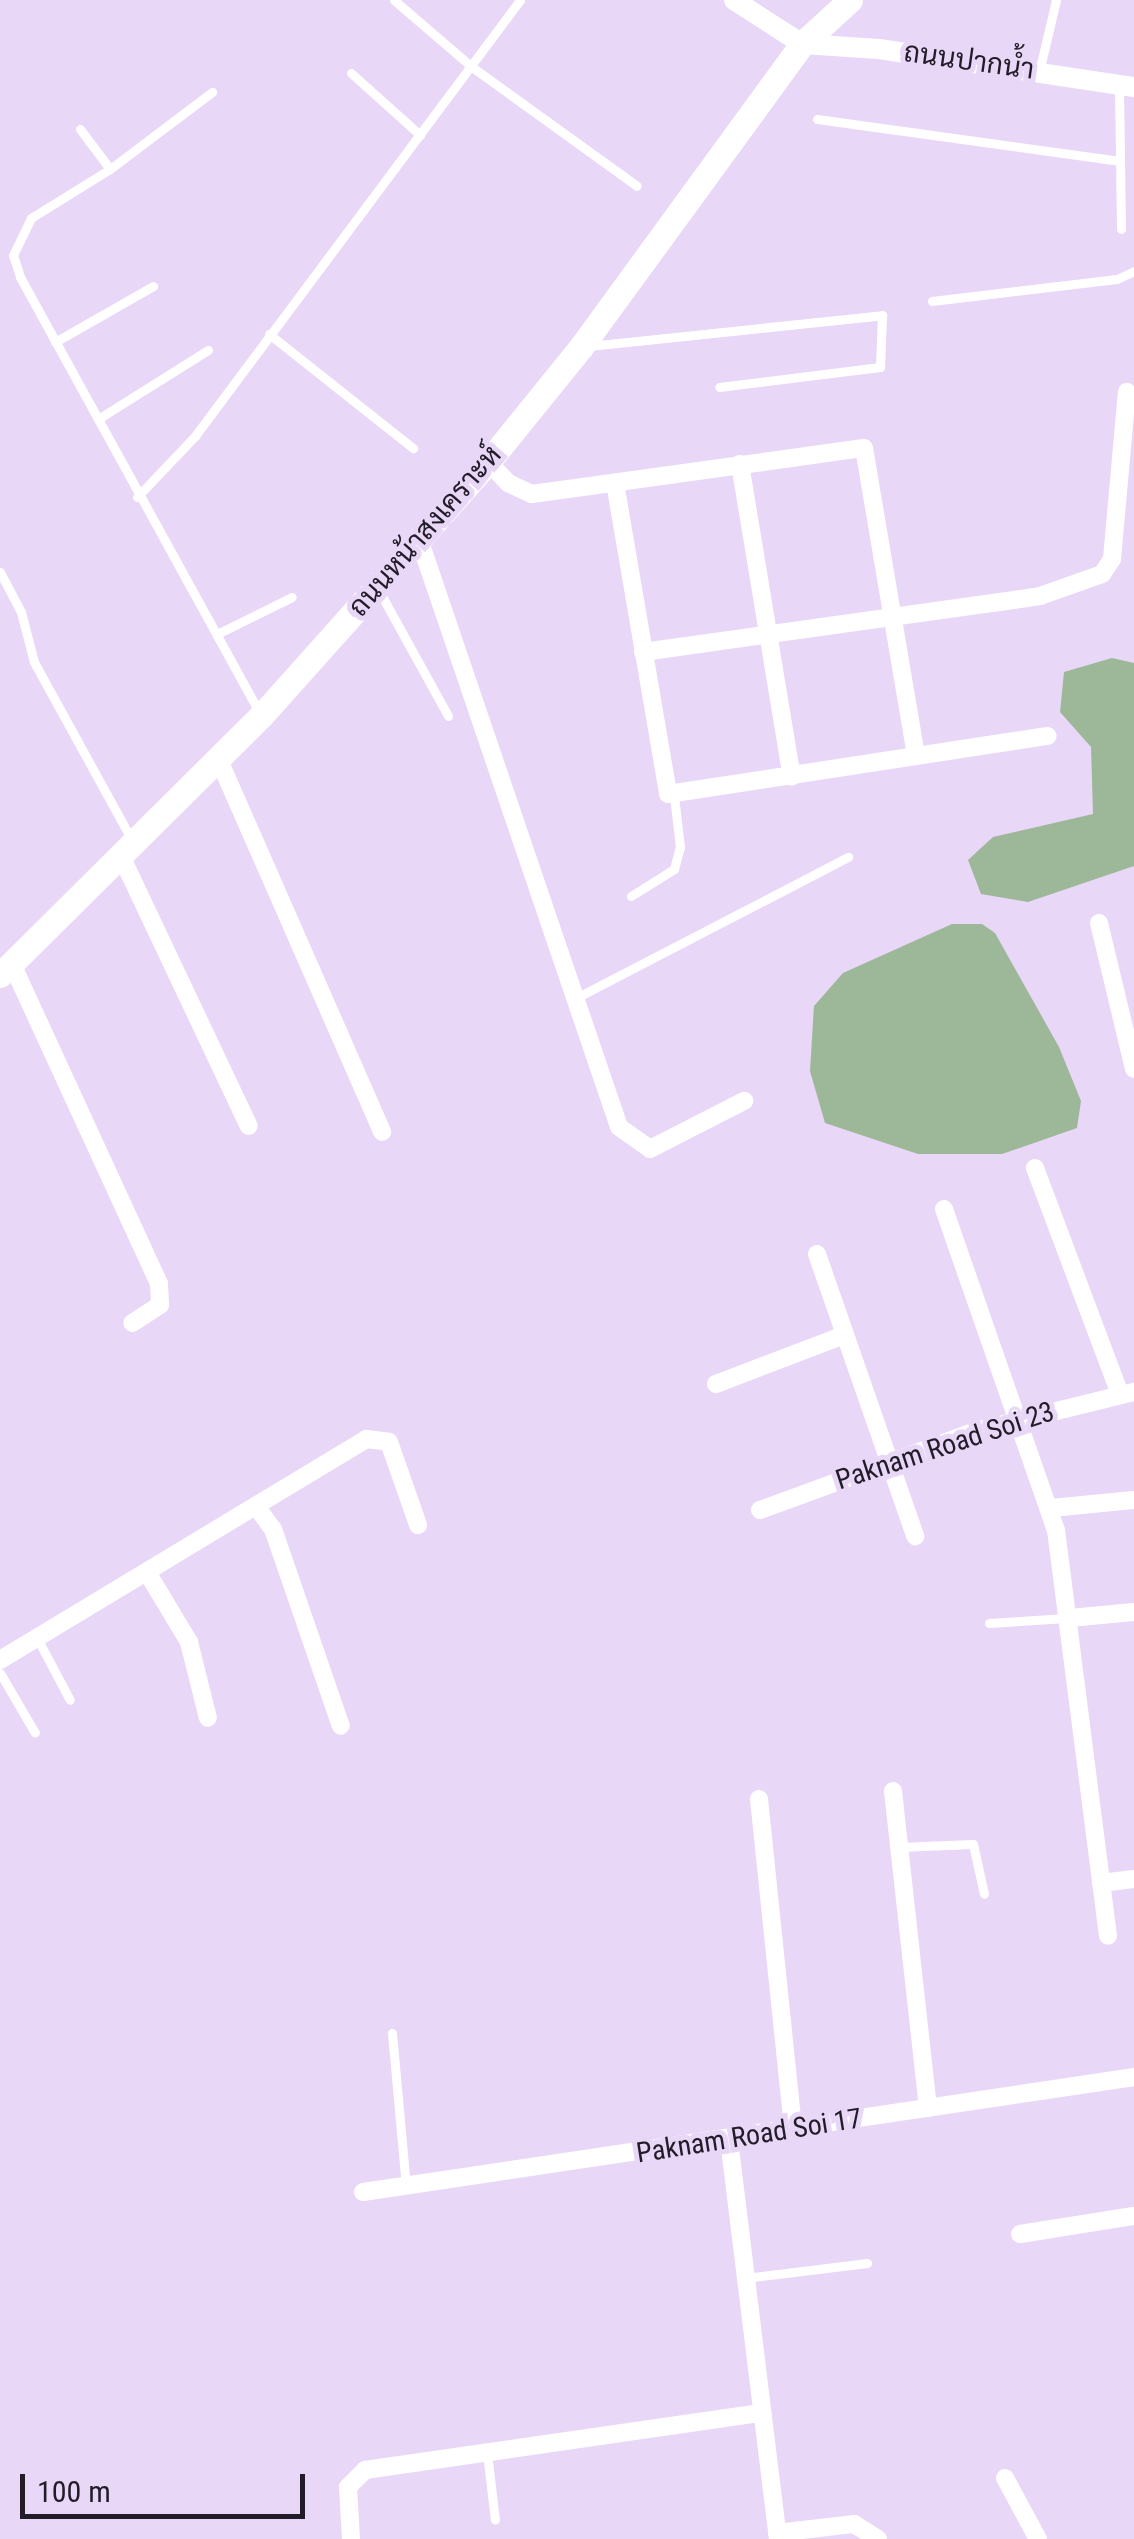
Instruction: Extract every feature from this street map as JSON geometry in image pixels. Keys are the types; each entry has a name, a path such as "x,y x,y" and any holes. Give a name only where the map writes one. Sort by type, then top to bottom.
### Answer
{"main road":[{"name":"ถนนหน้าสงเคราะห์","path":"6,969 129,853 261,716 488,462 581,347 802,44 850,0"}],"street":[{"path":"734,0 802,44"},
{"name":"ถนนปากน้ำ","path":"802,44 1126,86"},
{"path":"642,652 1040,596 1102,574 1112,559 1128,392"},
{"path":"488,462 532,494 864,448 916,755"},
{"path":"740,464 792,777"},
{"path":"615,483 664,788 674,796 1048,736"},
{"path":"418,539 612,1115 633,1142 664,1145 744,1101"},
{"path":"219,760 382,1132"},
{"path":"129,853 249,1126"},
{"path":"1099,923 1134,1069"},
{"path":"6,969 160,1284 160,1305 132,1323"},
{"path":"1035,1168 1127,1393"},
{"path":"944,1209 1051,1508 1070,1618 1108,1936"},
{"path":"817,1254 915,1536"},
{"path":"716,1384 844,1335"},
{"name":"Paknam Road Soi 23","path":"760,1510 1020,1418 1127,1393"},
{"path":"0,1660 340,1452 384,1438 418,1525"},
{"path":"1051,1508 1134,1500"},
{"path":"256,1506 272,1529 341,1726"},
{"path":"147,1572 189,1642 208,1718"},
{"path":"1070,1618 1134,1612"},
{"path":"893,1791 928,2108"},
{"path":"760,1799 793,2128"},
{"path":"1101,1882 1134,1879"},
{"name":"Paknam Road Soi 17","path":"363,2192 1134,2077"},
{"path":"729,2140 778,2536 854,2524 878,2539"},
{"path":"1020,2234 1134,2216"},
{"path":"350,2539 348,2487 356,2475 761,2413"},
{"path":"1005,2478 1038,2539"}],"lane":[{"path":"394,0 472,67 637,186"},
{"path":"137,498 195,436 520,0"},
{"path":"1039,72 1056,0"},
{"path":"350,73 420,136"},
{"path":"1121,229 1120,162 1126,86"},
{"path":"212,92 110,169 31,218 17,236 20,277 137,498 219,633 261,716"},
{"path":"816,119 1120,162"},
{"path":"80,130 110,169"},
{"path":"932,301 1117,279 1134,271"},
{"path":"54,342 154,286"},
{"path":"581,347 882,315 880,367 719,387"},
{"path":"270,334 413,448"},
{"path":"98,419 208,350"},
{"path":"0,572 21,612 34,662 129,853"},
{"path":"376,586 448,716"},
{"path":"219,633 292,597"},
{"path":"632,896 674,870 680,847 674,796"},
{"path":"571,1000 848,856"},
{"path":"989,1623 1070,1618"},
{"path":"37,1638 70,1700"},
{"path":"0,1672 35,1733"},
{"path":"899,1846 973,1844 984,1894"},
{"path":"392,2033 406,2187"},
{"path":"745,2278 867,2263"},
{"path":"487,2452 495,2520"}],"green space":[{"path":"1112,658 1134,663 1134,866 1028,902 981,894 968,860 993,837 1093,814 1091,747 1060,712 1064,672"},
{"path":"952,924 982,924 995,933 1059,1047 1081,1101 1077,1128 1002,1154 918,1154 825,1123 810,1071 814,1006 843,973"}]}
